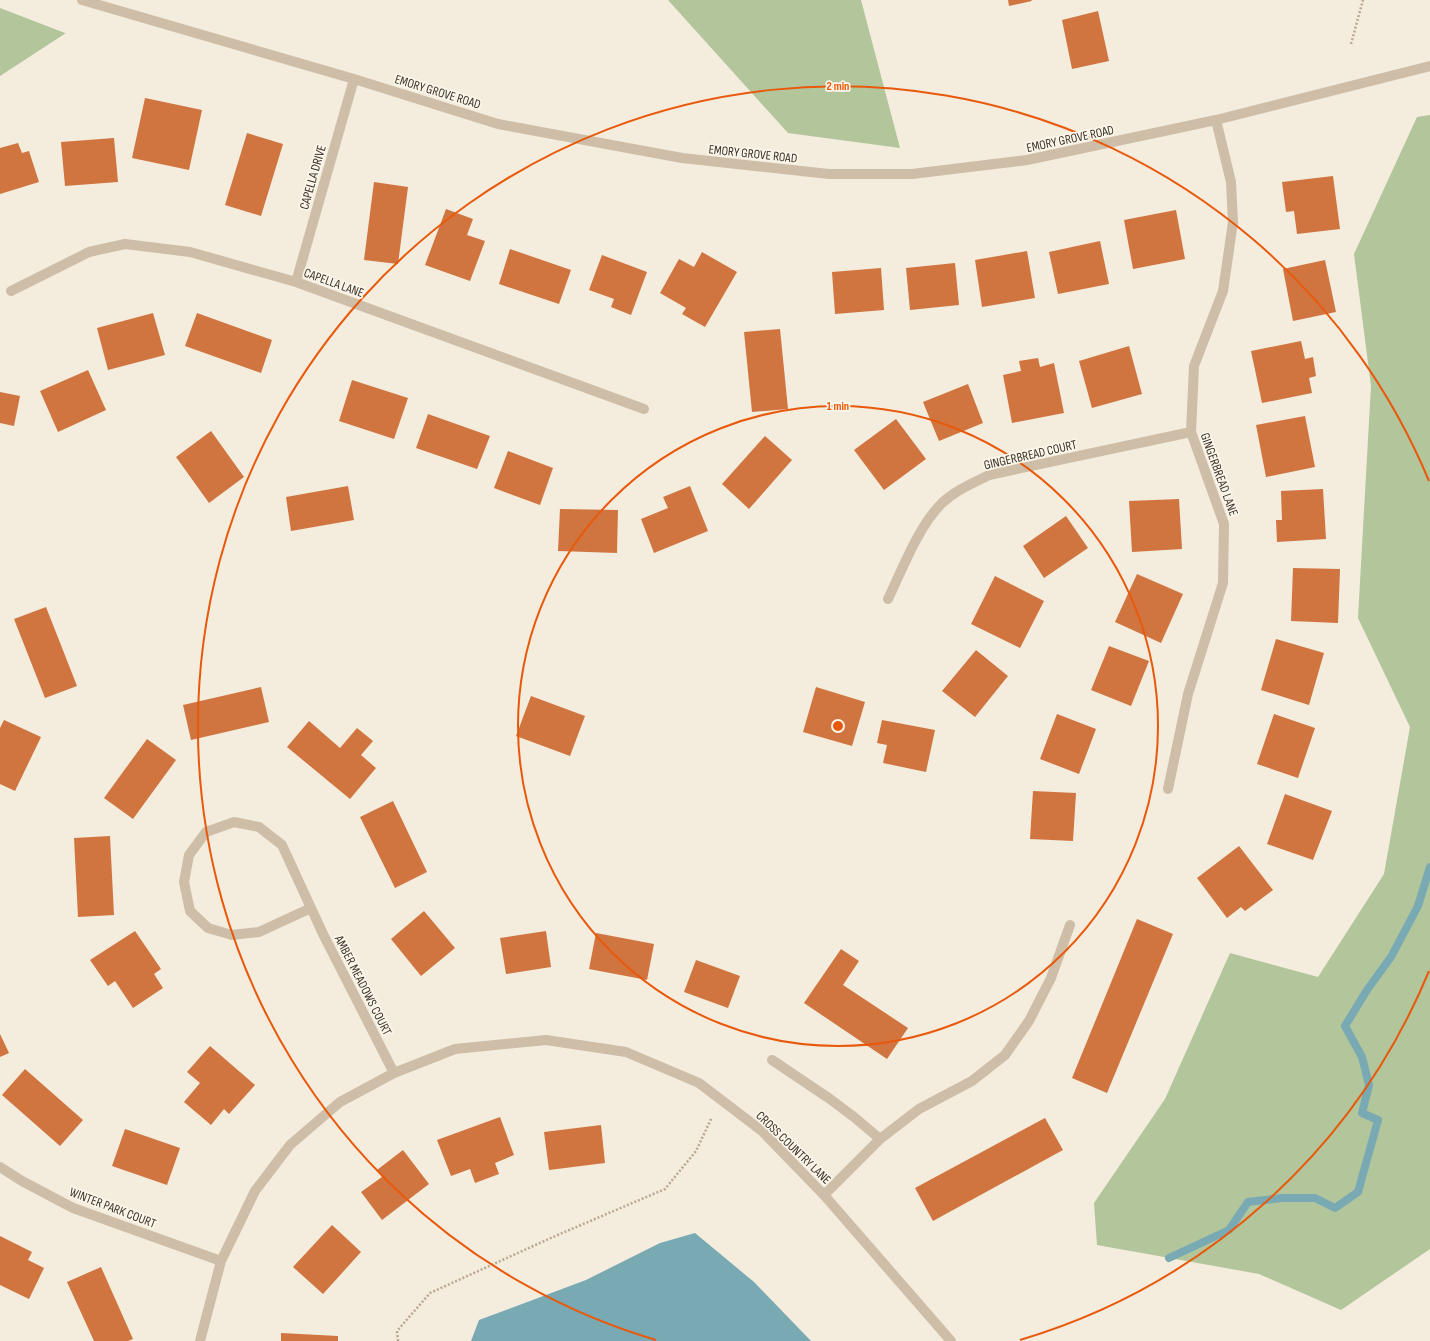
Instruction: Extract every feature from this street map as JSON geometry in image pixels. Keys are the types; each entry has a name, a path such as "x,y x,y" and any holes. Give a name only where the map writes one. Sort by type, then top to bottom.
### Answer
{"street":[{"name":"EMORY GROVE ROAD","path":"82,0 354,79 498,124 682,158 829,174 912,174 1027,160 1216,120 1430,66"},
{"name":"CAPELLA DRIVE","path":"296,282 354,79"},
{"name":"GINGERBREAD LANE","path":"1168,789 1188,694 1223,583 1224,524 1191,432 1194,366 1223,291 1233,222 1231,182 1216,120"},
{"name":"CAPELLA LANE","path":"11,291 89,252 125,244 190,252 296,282 644,409"},
{"name":"GINGERBREAD COURT","path":"888,599 924,526 942,503 962,488 990,475 1191,432"},
{"name":"AMBER MEADOWS COURT","path":"312,908 259,932 232,935 208,928 190,911 184,882 189,855 206,832 234,822 259,827 282,845 394,1073"},
{"path":"824,1195 880,1139 920,1109 972,1081 1005,1055 1032,1015 1051,978 1070,926"},
{"name":"CROSS COUNTRY LANE","path":"200,1341 221,1261 255,1192 290,1145 340,1102 394,1073 455,1049 546,1040 626,1052 700,1083 762,1131 824,1195 951,1341"},
{"path":"772,1060 836,1103 880,1139"},
{"name":"WINTER PARK COURT","path":"0,1167 22,1182 73,1208 221,1261"}],"path":[{"path":"1351,44 1363,0"},
{"path":"398,1341 397,1331 430,1293 665,1189 696,1152 720,1099"}],"green space":[{"path":"668,0 861,0 900,148 788,133"},
{"path":"0,8 65,33 66,33 0,76"},
{"path":"1430,115 1430,1249 1341,1310 1259,1274 1097,1245 1094,1203 1165,1099 1230,953 1318,977 1384,874 1410,727 1358,618 1371,386 1354,254 1417,117"}],"water":[{"path":"695,1233 754,1282 811,1341 471,1341 479,1320 586,1280 660,1243"}],"building":[{"path":"1008,0 1031,0 1032,1 1009,6"},
{"path":"1098,11 1109,61 1072,69 1062,20"},
{"path":"145,98 202,110 189,170 132,158"},
{"path":"247,133 283,144 261,216 225,205"},
{"path":"114,138 118,182 65,186 61,142"},
{"path":"18,143 22,153 29,151 39,182 0,194 0,148"},
{"path":"1333,176 1340,229 1297,234 1294,211 1286,212 1282,182"},
{"path":"374,182 408,187 398,264 364,260"},
{"path":"446,209 473,219 467,235 485,241 470,281 425,265"},
{"path":"1176,210 1185,259 1133,269 1124,220"},
{"path":"1100,241 1109,284 1058,294 1049,252"},
{"path":"510,249 571,270 559,304 499,284"},
{"path":"1027,251 1035,298 982,307 975,260"},
{"path":"702,252 737,272 705,327 682,314 686,308 660,293 679,259 694,267"},
{"path":"602,255 647,272 631,315 611,307 614,299 589,290"},
{"path":"1325,260 1336,312 1293,321 1283,269"},
{"path":"955,263 959,305 910,310 906,268"},
{"path":"881,268 884,310 835,314 832,272"},
{"path":"153,313 165,355 108,370 97,328"},
{"path":"197,313 272,340 261,373 185,346"},
{"path":"780,329 788,409 752,412 744,332"},
{"path":"1301,341 1305,359 1313,357 1316,376 1309,378 1312,393 1262,403 1251,351"},
{"path":"1129,346 1142,394 1092,408 1079,361"},
{"path":"1038,358 1040,367 1054,363 1064,413 1012,423 1003,375 1021,371 1019,361"},
{"path":"88,370 106,410 58,432 40,391"},
{"path":"352,380 408,398 394,439 339,421"},
{"path":"968,384 983,423 939,441 923,402"},
{"path":"0,392 20,396 14,426 0,423"},
{"path":"428,414 490,436 477,469 416,448"},
{"path":"1305,416 1315,467 1266,477 1256,425"},
{"path":"896,419 926,459 884,490 854,450"},
{"path":"211,431 244,477 209,503 176,457"},
{"path":"765,436 792,460 749,509 722,484"},
{"path":"508,451 553,468 540,505 494,488"},
{"path":"348,486 354,520 291,531 286,497"},
{"path":"690,486 708,531 654,553 641,519 668,508 663,497"},
{"path":"1323,489 1326,539 1277,542 1276,520 1282,520 1281,491"},
{"path":"1179,499 1182,549 1132,552 1129,501"},
{"path":"560,509 618,510 617,553 558,551"},
{"path":"1066,516 1088,548 1044,578 1023,546"},
{"path":"1293,568 1340,569 1338,623 1291,621"},
{"path":"1137,574 1183,594 1161,643 1115,622"},
{"path":"995,576 1044,601 1020,648 971,624"},
{"path":"46,607 77,686 45,698 14,619"},
{"path":"1276,639 1324,653 1309,705 1261,690"},
{"path":"1109,646 1149,661 1131,706 1091,690"},
{"path":"976,650 1008,676 975,717 942,691"},
{"path":"261,687 269,722 191,740 183,705"},
{"path":"816,687 865,702 852,746 803,732"},
{"path":"531,696 585,716 570,756 516,736"},
{"path":"1057,714 1096,729 1079,774 1040,759"},
{"path":"1274,714 1315,728 1298,778 1257,764"},
{"path":"4,720 41,737 15,791 0,784 0,728"},
{"path":"882,720 935,730 926,772 883,763 887,745 877,743"},
{"path":"309,721 340,748 357,728 373,741 361,755 376,768 350,799 287,747"},
{"path":"147,739 176,760 133,819 104,798"},
{"path":"1033,791 1076,793 1073,841 1030,839"},
{"path":"1285,794 1332,811 1313,860 1267,844"},
{"path":"393,801 427,872 395,888 360,817"},
{"path":"110,836 114,915 78,917 74,838"},
{"path":"1239,846 1273,890 1245,911 1241,907 1227,918 1197,878"},
{"path":"424,911 455,948 421,976 391,939"},
{"path":"1137,919 1173,934 1107,1093 1072,1078"},
{"path":"135,931 161,969 154,974 163,988 133,1008 115,981 108,986 90,960"},
{"path":"546,931 551,967 506,974 500,938"},
{"path":"596,933 654,944 647,980 589,969"},
{"path":"841,949 859,961 843,985 908,1028 887,1059 804,1003"},
{"path":"696,960 740,976 728,1008 684,992"},
{"path":"0,1034 9,1053 0,1057"},
{"path":"210,1046 255,1085 229,1114 224,1109 211,1125 184,1102 200,1083 187,1072"},
{"path":"25,1069 83,1120 60,1146 2,1095"},
{"path":"500,1117 514,1155 495,1163 499,1174 475,1183 470,1169 451,1176 437,1140"},
{"path":"1045,1118 1063,1150 933,1221 915,1188"},
{"path":"601,1125 605,1163 549,1170 544,1132"},
{"path":"125,1129 180,1148 167,1185 112,1166"},
{"path":"403,1150 429,1184 382,1220 361,1192 382,1177 377,1170"},
{"path":"332,1225 361,1252 323,1294 293,1267"},
{"path":"0,1236 32,1252 28,1260 44,1268 29,1299 0,1285"},
{"path":"101,1267 133,1339 128,1341 94,1341 67,1282"},
{"path":"281,1333 338,1336 338,1341 281,1341"}],"waterway":[{"path":"1169,1258 1229,1230 1248,1202 1282,1198 1315,1198 1335,1208 1358,1192 1378,1120 1362,1113 1369,1085 1362,1057 1345,1026 1367,990 1391,957 1418,906 1430,867"}]}
